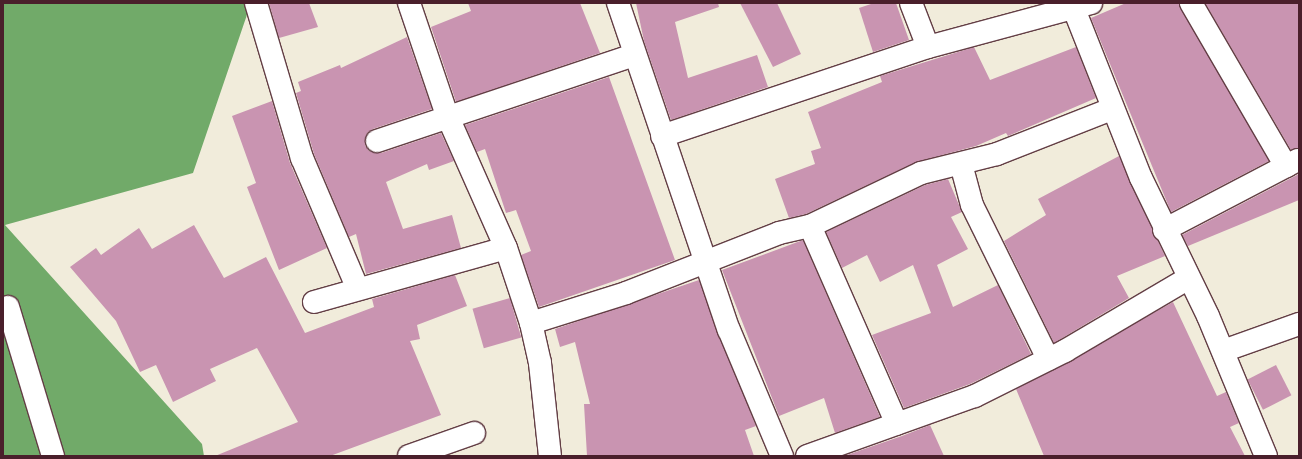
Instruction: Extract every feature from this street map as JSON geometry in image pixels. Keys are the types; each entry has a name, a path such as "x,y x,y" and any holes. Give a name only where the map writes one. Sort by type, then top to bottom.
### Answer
{"street":[{"path":"256,3 302,158 358,289"},
{"path":"408,3 447,116 506,248 531,323 540,363 550,456"},
{"path":"618,3 634,55 704,260 782,456"},
{"path":"911,3 928,47"},
{"path":"1164,230 1292,163 1191,3"},
{"path":"662,136 928,47 1083,6 1112,109 1164,230 1187,279 1199,296 1266,456"},
{"path":"376,141 447,116 634,55"},
{"path":"531,323 626,293 704,260 810,226 921,173 997,154 1112,109"},
{"path":"961,164 972,205 1048,359"},
{"path":"810,226 897,424"},
{"path":"314,302 506,248"},
{"path":"807,456 975,396 1048,359 1187,279"},
{"path":"8,307 53,456"},
{"path":"1223,351 1299,324"},
{"path":"409,456 474,433"}],"green space":[{"path":"3,3 251,3 193,173 5,225 202,444 204,456 3,456"}],"building":[{"path":"269,3 309,3 318,27 279,38"},
{"path":"468,3 580,3 600,53 456,102 431,27 471,11"},
{"path":"636,3 718,3 719,7 675,22 688,78 757,55 768,87 671,120 644,41"},
{"path":"740,3 777,3 801,54 773,67"},
{"path":"874,3 896,3 909,40 873,52 859,8"},
{"path":"1126,3 1179,3 1269,161 1171,212 1091,18"},
{"path":"1205,3 1299,3 1299,148 1291,150"},
{"path":"407,37 432,109 373,129 367,133 365,145 369,151 381,153 441,133 454,161 429,170 427,164 386,182 403,229 452,215 461,248 366,274 356,234 349,237 314,154 296,93 301,91 298,82 340,65 341,68"},
{"path":"974,47 990,80 1076,47 1096,98 1008,136 1006,133 976,146 916,162 806,214 789,218 775,179 815,164 811,151 821,148 808,112 882,82 880,76"},
{"path":"609,77 675,260 539,307 521,255 531,251 516,210 506,213 485,149 477,152 465,125"},
{"path":"272,101 290,163 327,248 279,270 247,187 256,183 232,116"},
{"path":"1119,156 1165,256 1117,276 1129,298 1054,343 1004,241 1046,215 1038,199"},
{"path":"1299,174 1299,200 1188,246 1182,235"},
{"path":"948,179 962,212 951,217 968,249 937,265 953,307 998,285 1031,354 970,384 904,408 872,335 931,313 913,265 880,282 867,255 842,268 826,232 925,185"},
{"path":"194,225 224,278 266,257 305,333 374,307 372,299 455,275 467,306 417,325 420,339 410,341 441,415 330,456 215,456 298,422 257,348 210,369 216,381 173,402 156,365 140,372 116,321 70,267 96,248 101,255 139,228 152,249"},
{"path":"803,240 880,417 835,433 824,398 779,416 722,270"},
{"path":"699,280 756,426 745,430 754,456 587,456 584,404 590,404 575,342 560,347 555,329"},
{"path":"510,298 521,337 484,348 473,309"},
{"path":"1173,302 1217,396 1226,392 1239,423 1230,427 1245,456 1044,456 1016,389"},
{"path":"1276,365 1291,395 1263,410 1247,380"},
{"path":"930,425 944,456 844,456 902,436"}]}
